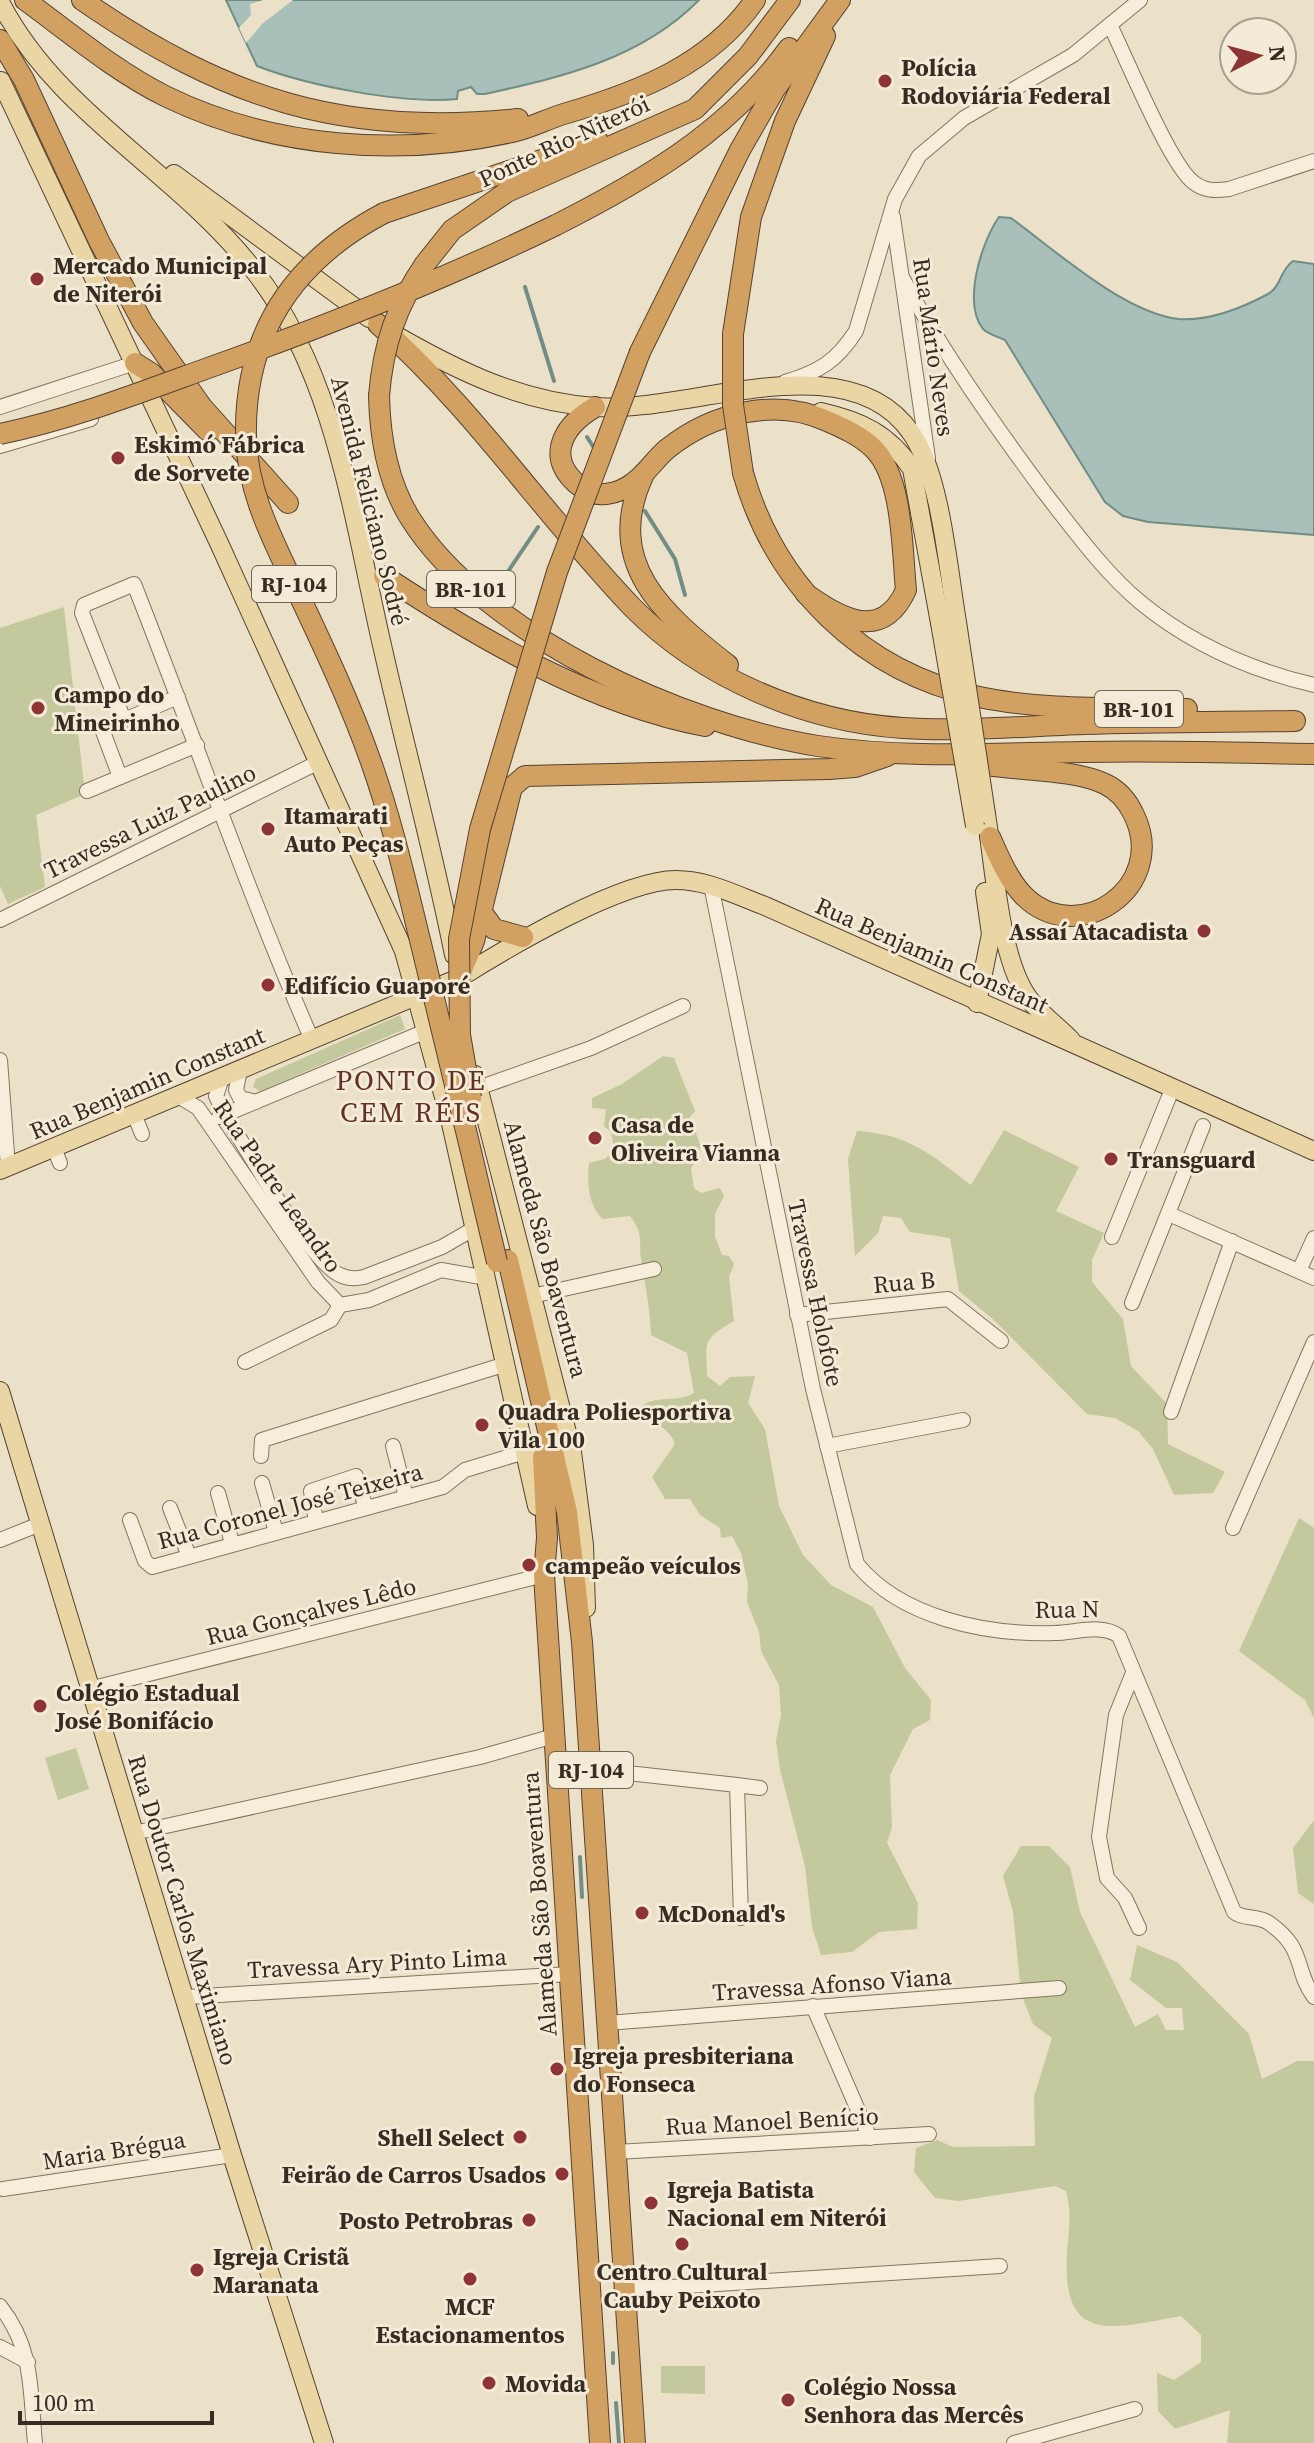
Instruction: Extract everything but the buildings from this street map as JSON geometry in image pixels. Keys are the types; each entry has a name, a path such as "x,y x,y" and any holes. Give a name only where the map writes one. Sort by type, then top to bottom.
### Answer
{"highway":[{"path":"25,0 163,95 226,121 279,135 377,145 488,137 519,131 557,115"},
{"path":"82,0 190,67 285,103 341,117 442,123 557,115"},
{"name":"Ponte Rio-Niterói","path":"557,115 608,101 669,75 720,41 755,0"},
{"name":"Ponte Rio-Niterói","path":"734,729 615,679 552,645 472,590 433,552 408,516 385,458 379,396 381,365 398,308 425,264 452,230 496,199 682,115 725,82 790,0"},
{"path":"0,434 93,410 273,345 477,264 620,193 711,133 778,63 825,0"},
{"path":"582,1642 567,1512 497,1266 460,1035 459,939 480,829 532,650 593,472 640,352 740,150 775,89 841,0"},
{"name":"BR-101","path":"841,0 785,121 755,204 743,255 733,334 733,405 743,473 765,535 782,564 806,594 860,644 892,664 941,687 982,698 1106,708 1226,710 1304,721"},
{"path":"0,40 24,80 99,241 143,323 202,407 288,503 145,368 135,363"},
{"name":"RJ-104","path":"543,1572 547,1538 546,1476 388,815 349,705 264,520 252,482 246,437 254,365 276,308 292,283 337,241 384,213 646,124 725,82"},
{"path":"378,324 444,387 634,608 684,649 761,692 823,715 901,728 1304,721"},
{"path":"595,407 572,422 566,431 561,458 570,479 586,491 609,494 634,483 666,449 715,422 765,408 802,410 854,434 875,449 889,470 900,524 906,590 890,613 875,620 859,622 828,610 806,594"},
{"path":"646,471 630,513 629,538 634,563 646,587 683,628 761,692"},
{"path":"384,576 456,622 561,676 676,719 734,729"},
{"name":"BR-101","path":"734,729 820,746 891,754 1314,754"},
{"path":"459,978 474,941 512,787 525,776 829,769 855,767 891,754"},
{"path":"939,754 990,767 1088,778 1107,785 1119,793 1135,816 1143,840 1142,858 1126,892 1110,905 1089,913 1065,915 1025,897 1009,878 984,826"},
{"path":"481,911 494,929 523,937"},
{"name":"Alameda São Boaventura","path":"543,1572 600,2443"},
{"name":"Alameda São Boaventura","path":"582,1642 635,2443"}],"main road":[{"name":"Avenida Feliciano Sodré","path":"0,2 22,39 54,80 227,237 272,294 297,338 317,386 343,478 459,978"},
{"path":"1,81 319,762 404,951 418,992"},
{"path":"124,141 221,206 378,324 452,367 490,384 532,398 595,407 650,406 773,386 841,387 863,394 883,407 911,433 922,453 933,488 948,623"},
{"path":"802,410 856,421 875,430 901,453 912,469 948,623 1001,911 1022,989 1076,1045"},
{"path":"977,1003 991,934 984,826"},
{"name":"Rua Benjamin Constant","path":"4,1168 57,1155 134,1114 418,992 459,978 523,937 648,885 676,880 711,885 765,906 998,1013 1314,1151"},
{"name":"Rua Benjamin Constant","path":"449,930 462,939 474,941 523,937"},
{"name":"Alameda São Boaventura","path":"459,978 483,1111 579,1490 587,1623 582,1642"},
{"path":"998,1013 1017,1006 1022,989"},
{"name":"Alameda São Boaventura","path":"418,992 475,1228 497,1266 506,1364 528,1451 543,1572"},
{"path":"450,1119 454,1101 463,1094 474,1096 483,1111"},
{"name":"Rua Doutor Carlos Maximiano","path":"0,1391 89,1689 187,1997 232,2155 324,2443"}],"street":[{"name":"Rua Mário Neves","path":"773,386 823,369 844,350 865,307 892,213 907,174 938,137 1073,55 1111,27 1140,0"},
{"path":"1111,27 1176,159 1194,183 1214,191 1229,189 1314,161"},
{"name":"Rua Mário Neves","path":"892,213 933,488"},
{"path":"903,279 924,318 1006,441 1060,512 1139,601 1237,662 1314,685"},
{"path":"0,407 135,363"},
{"path":"0,446 60,430 151,398"},
{"path":"124,720 82,613 84,605 134,584 312,1040"},
{"path":"120,777 102,729 178,697"},
{"path":"87,791 197,745"},
{"name":"Travessa Luiz Paulino","path":"0,920 319,762"},
{"name":"Travessa Holofote","path":"711,885 797,1315 849,1542 857,1564 871,1582 895,1599 984,1630"},
{"path":"478,1088 591,1048 683,1006"},
{"path":"207,1122 426,1031"},
{"path":"0,1060 4,1168"},
{"path":"240,1070 236,1090 240,1098 256,1102"},
{"name":"Rua Padre Leandro","path":"222,1078 216,1096 225,1115 312,1248 338,1275 352,1279 364,1277 442,1247 475,1228"},
{"path":"1112,1237 1173,1087"},
{"name":"Rua Padre Leandro","path":"178,1096 192,1102 318,1282 340,1305"},
{"path":"134,1114 142,1134"},
{"path":"1132,1303 1203,1126"},
{"path":"1169,1214 1314,1278"},
{"path":"1299,1271 1314,1238"},
{"path":"1171,1412 1232,1241"},
{"name":"Rua Padre Leandro","path":"245,1362 331,1320 340,1305 369,1300 441,1270 497,1266"},
{"path":"532,1296 654,1269"},
{"name":"Rua B","path":"797,1315 948,1299 1001,1341"},
{"path":"1233,1528 1314,1342"},
{"path":"261,1456 262,1440 506,1364"},
{"path":"827,1446 963,1420"},
{"path":"393,1446 406,1497"},
{"name":"Rua Coronel José Teixeira","path":"130,1520 145,1561 152,1567 443,1487 465,1470 528,1451"},
{"path":"316,1521 311,1491 356,1476 366,1508"},
{"path":"262,1483 276,1532"},
{"path":"218,1493 232,1543"},
{"path":"170,1508 189,1556"},
{"path":"0,1540 40,1524"},
{"name":"Rua Gonçalves Lêdo","path":"89,1689 543,1572"},
{"name":"Rua N","path":"984,1630 1053,1633 1108,1629 1119,1636 1165,1753 1234,1912 1268,1922 1296,1949 1314,1997"},
{"path":"1133,1673 1116,1715 1099,1837 1107,1878 1125,1898 1139,1928"},
{"path":"134,1833 480,1757 554,1736"},
{"path":"591,1769 760,1788"},
{"path":"737,1785 741,1918"},
{"name":"Travessa Ary Pinto Lima","path":"187,1997 570,1974"},
{"name":"Travessa Afonso Viana","path":"607,2023 1059,1988"},
{"path":"813,2006 870,2138"},
{"name":"Rua Manoel Benício","path":"616,2152 929,2134"},
{"name":"Maria Brégua","path":"3,2189 232,2155"},
{"path":"625,2290 1000,2266"},
{"path":"0,2306 17,2328 28,2362 35,2443"},
{"path":"0,2347 28,2362"},
{"path":"1014,2443 1135,2409"}],"green space":[{"name":"Campo do Mineirinho","path":"64,607 85,794 36,815 45,887 8,904 0,886 0,628"},
{"path":"400,1015 405,1029 260,1091 253,1087 256,1079"},
{"path":"663,1056 674,1058 695,1111 690,1117 701,1147 691,1169 694,1188 701,1193 720,1188 724,1196 715,1214 715,1237 722,1255 729,1256 734,1264 729,1277 734,1321 715,1333 708,1343 707,1376 720,1386 730,1377 755,1376 748,1403 765,1429 779,1506 803,1555 831,1585 873,1607 905,1668 931,1700 930,1720 913,1729 890,1775 892,1827 887,1843 918,1903 917,1929 879,1932 852,1952 821,1955 812,1927 805,1866 780,1770 776,1741 781,1715 779,1685 761,1651 759,1632 747,1602 748,1584 741,1553 732,1536 721,1538 720,1528 700,1515 690,1499 665,1499 652,1477 675,1444 663,1428 643,1419 643,1405 694,1393 687,1353 651,1335 640,1235 635,1223 630,1216 603,1219 594,1207 590,1193 589,1163 605,1159 614,1149 611,1132 604,1126 606,1109 592,1108 592,1098 622,1084"},
{"path":"1004,1130 1079,1167 1056,1211 1104,1233 1092,1260 1092,1282 1123,1319 1131,1366 1167,1404 1168,1444 1225,1472 1213,1493 1174,1495 1153,1449 1138,1431 1115,1418 1087,1414 995,1321 959,1291 950,1238 910,1232 901,1218 883,1216 878,1233 855,1256 848,1159 857,1131 905,1141 931,1155 971,1185"},
{"path":"1299,1518 1314,1528 1314,1718 1305,1700 1239,1651"},
{"path":"76,1748 89,1789 58,1800 45,1758"},
{"path":"1314,1820 1314,1904 1298,1893 1293,1848"},
{"path":"1021,1846 1049,1846 1070,1867 1080,1912 1135,2027 1158,2014 1166,2030 1184,2030 1182,2008 1166,2008 1130,1980 1137,1945 1177,1962 1249,2034 1262,2079 1297,2061 1314,2061 1314,2443 1227,2443 1230,2410 1175,2429 1158,2411 1157,2373 1174,2380 1201,2362 1201,2335 1181,2316 1113,2326 1096,2324 1083,2317 1073,2304 1067,2283 1069,2214 1066,2191 1055,2186 959,2201 935,2198 914,2172 916,2148 937,2140 953,2147 1035,2146 1034,2097 1052,2038 1033,2024 1021,1994 1013,1912 1003,1876"},
{"path":"661,2366 705,2366 705,2394 661,2393"}],"water":[{"path":"226,0 699,0 652,37 599,63 514,88 477,94 471,87 458,91 457,99 435,100 356,92 257,66"},
{"path":"999,217 1011,218 1113,293 1158,314 1179,319 1213,316 1247,304 1272,291 1293,261 1314,264 1314,535 1148,522 1123,516 1105,502 1005,340 985,331 977,317 974,288 977,272 986,241"}],"pier":[{"path":"263,0 293,0 262,24 246,43 239,28 251,15 250,4"}],"waterway":[{"path":"525,287 554,381"},
{"path":"587,437 596,451"},
{"path":"645,511 675,559 685,595"},
{"path":"507,573 538,527"},
{"path":"580,1857 582,1897"},
{"path":"613,2353 613,2363"},
{"path":"616,2403 619,2443"}],"place":[{"name":"Polícia Rodoviária Federal","path":"885,81"},
{"name":"Mercado Municipal de Niterói","path":"37,279"},
{"name":"Eskimó Fábrica de Sorvete","path":"118,458"},
{"name":"Campo do Mineirinho","path":"38,708"},
{"name":"Itamarati Auto Peças","path":"268,829"},
{"name":"Assaí Atacadista","path":"1204,931"},
{"name":"Edifício Guaporé","path":"268,985"},
{"name":"Casa de Oliveira Vianna","path":"595,1138"},
{"name":"Transguard","path":"1111,1159"},
{"name":"Quadra Poliesportiva Vila 100","path":"482,1425"},
{"name":"campeão veículos","path":"529,1565"},
{"name":"Colégio Estadual José Bonifácio","path":"40,1706"},
{"name":"McDonald's","path":"642,1913"},
{"name":"Igreja presbiteriana do Fonseca","path":"557,2069"},
{"name":"Shell Select","path":"520,2137"},
{"name":"Feirão de Carros Usados","path":"562,2174"},
{"name":"Igreja Batista Nacional em Niterói","path":"651,2203"},
{"name":"Posto Petrobras","path":"529,2220"},
{"name":"Centro Cultural Cauby Peixoto","path":"682,2244"},
{"name":"Igreja Cristã Maranata","path":"197,2270"},
{"name":"MCF Estacionamentos","path":"470,2279"},
{"name":"Movida","path":"489,2383"},
{"name":"Colégio Nossa Senhora das Mercês","path":"788,2400"}],"district":[{"name":"PONTO DE CEM RÉIS","path":"411,1096"}]}
